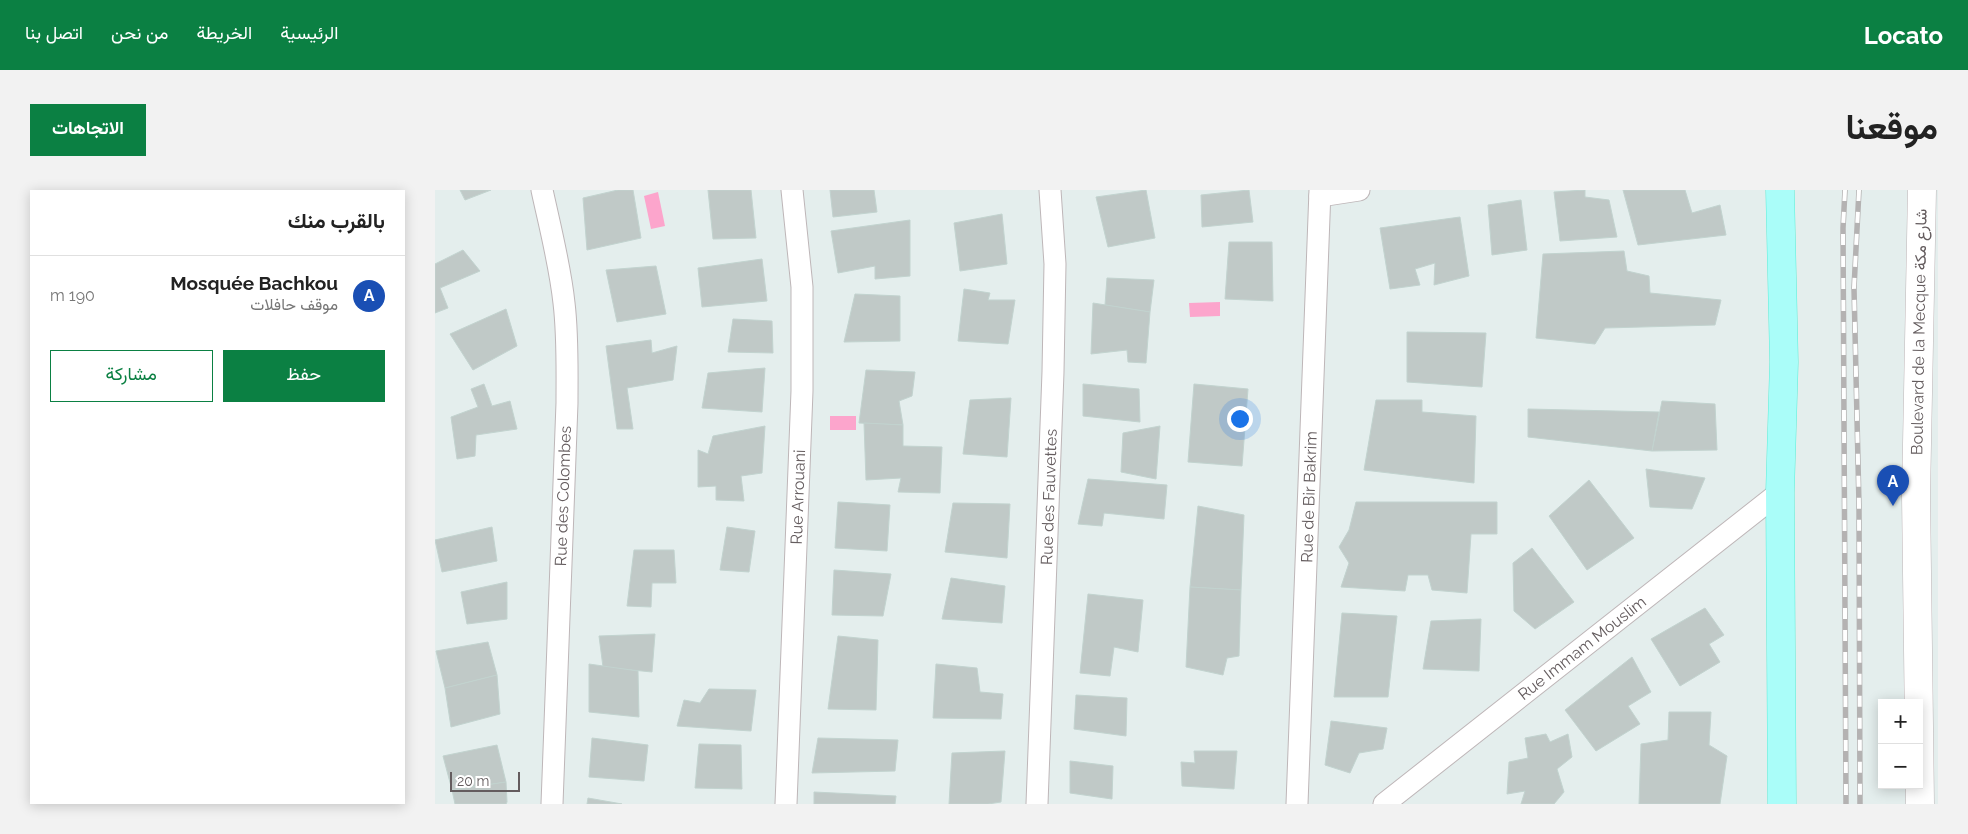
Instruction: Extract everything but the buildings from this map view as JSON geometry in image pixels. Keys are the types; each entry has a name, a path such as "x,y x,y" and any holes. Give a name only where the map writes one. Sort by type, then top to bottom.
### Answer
{"main road":[{"path":"1779,190 1784,362 1781,492 1782,804"},
{"name":"Boulevard de la Mecque شارع مكة","path":"1920,804 1916,466 1922,190"}],"street":[{"name":"Rue des Colombes","path":"542,190 565,304 567,350 567,402 551,804"},
{"name":"Rue Arrouani","path":"786,804 802,391 802,287 792,190"},
{"name":"Rue des Fauvettes","path":"1037,804 1054,362 1055,264 1050,190"},
{"path":"1320,193 1359,190"},
{"name":"Rue de Bir Bakrim","path":"1297,804 1320,193"},
{"name":"Rue Immam Mouslim","path":"1384,804 1781,492"}],"shaded area":[{"path":"658,192 665,226 651,229 644,196"},
{"path":"1220,302 1220,316 1190,317 1189,303"},
{"path":"830,416 856,416 856,430 830,430"}],"railway":[{"path":"1845,190 1843,228 1846,804"},
{"path":"1859,190 1854,288 1859,505 1860,804"}],"place":[{"name":"Mosquée Bachkou","path":"1893,506"}]}
